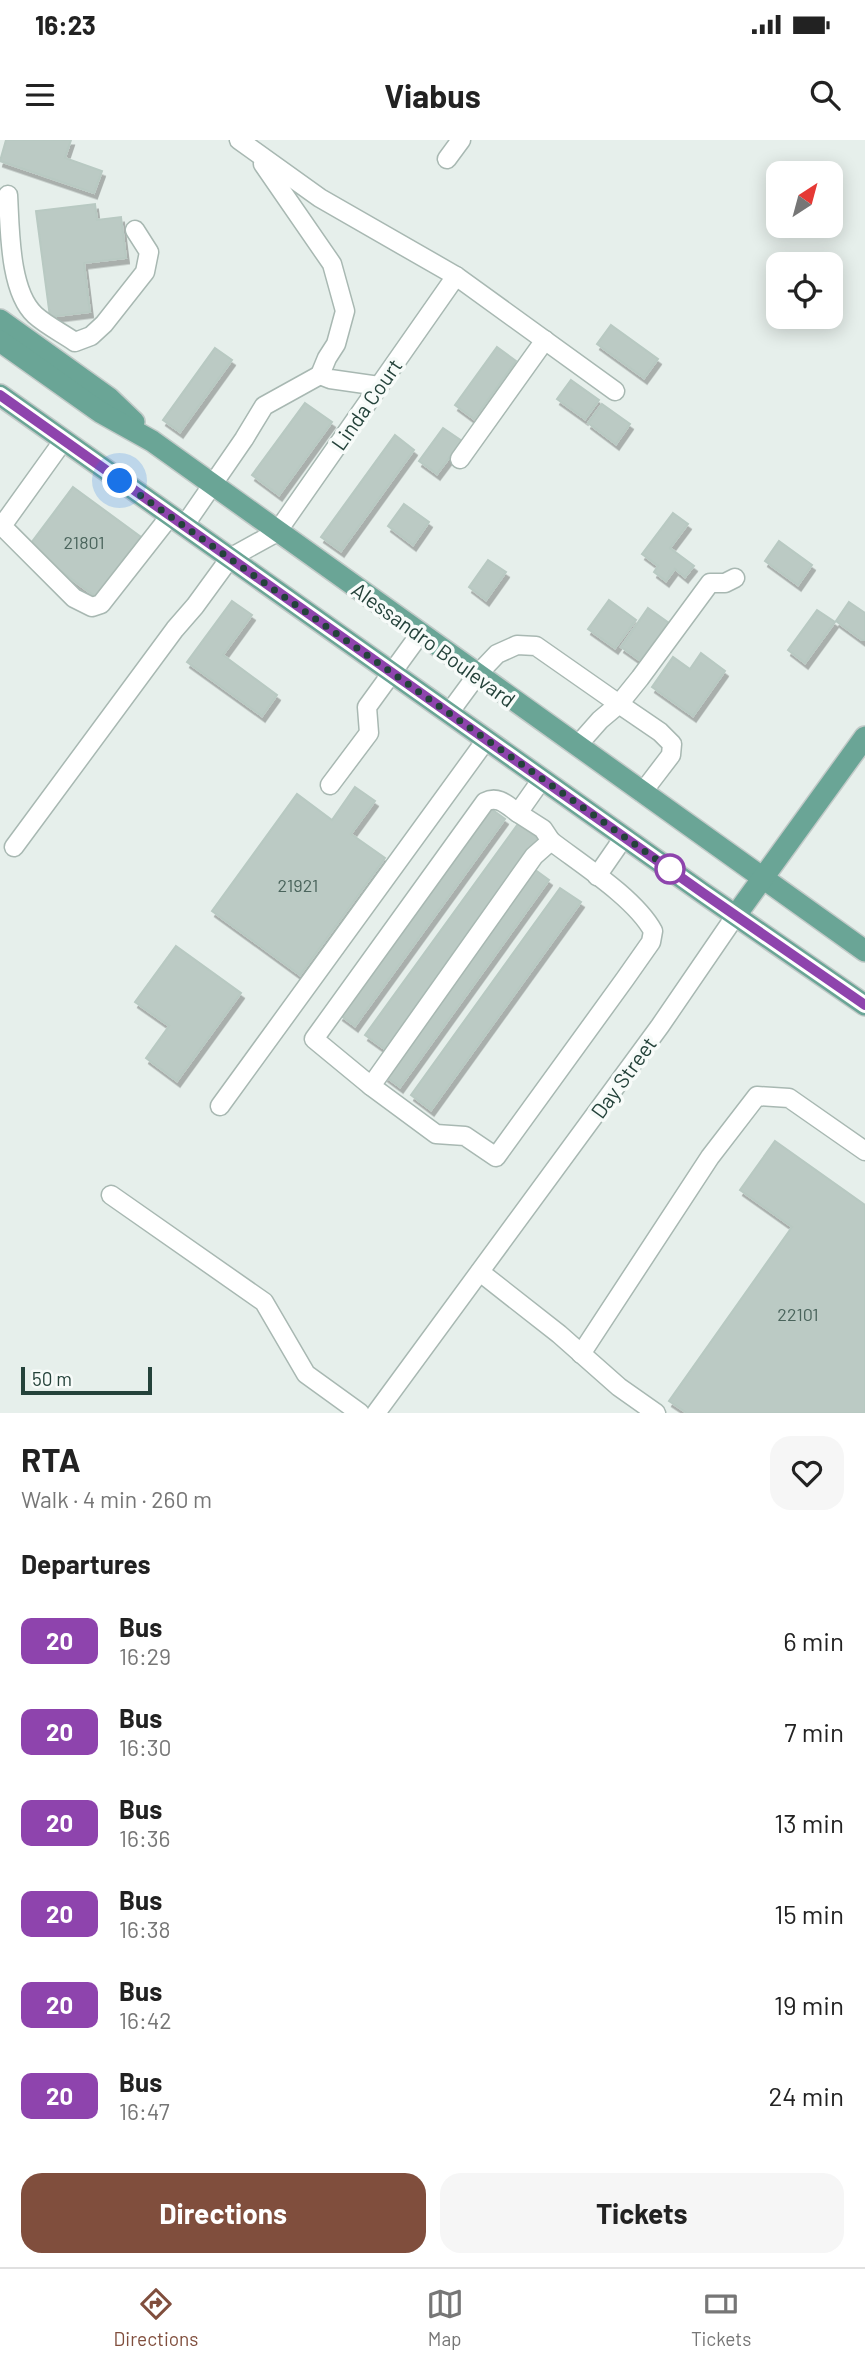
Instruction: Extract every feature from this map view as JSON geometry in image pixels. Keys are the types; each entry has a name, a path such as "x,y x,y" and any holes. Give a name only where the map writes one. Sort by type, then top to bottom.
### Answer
{"main road":[{"path":"0,320 9,337 60,363 109,398 152,441"},
{"name":"Alessandro Boulevard","path":"9,337 100,412 152,441 762,880 865,951"},
{"path":"0,396 865,1005"},
{"name":"Day Street","path":"736,915 865,737"}],"street":[{"path":"447,159 461,140"},
{"path":"246,145 320,198 456,276 615,391"},
{"path":"64,441 2,526 74,598 92,607 101,604 212,486 264,406 320,375 336,344 345,311 332,264 296,209 246,145"},
{"path":"8,195 10,250 23,298 34,314 75,342"},
{"path":"60,363 75,342 92,336 104,324 145,272 149,252 135,230"},
{"name":"Linda Court","path":"277,532 456,276"},
{"path":"9,337 34,314"},
{"path":"460,459 545,340"},
{"path":"320,375 379,386"},
{"path":"14,847 230,558 277,532"},
{"path":"577,746 600,720 619,704 710,583 725,583 735,578"},
{"path":"330,785 369,733 368,707 420,634"},
{"path":"449,713 496,654 517,645 536,646 660,732 672,744 671,755 642,793"},
{"path":"220,1106 486,740"},
{"path":"518,813 542,779"},
{"path":"499,799 518,813 543,829 551,841 645,917 653,931 651,942 496,1157 465,1136 436,1134 314,1040 485,802 499,799"},
{"path":"597,876 624,837"},
{"path":"371,1086 534,856 551,841"},
{"name":"Day Street","path":"385,1410 480,1272 660,1026 736,915"},
{"path":"581,1354 710,1157 757,1096 789,1098 865,1151"},
{"path":"111,1195 264,1302 306,1374 360,1413"},
{"path":"480,1272 620,1387 656,1413"}],"building":[{"path":"6,140 71,140 65,158 102,171 94,193 0,161"},
{"path":"95,204 97,220 121,217 126,258 84,263 90,312 50,317 36,211"},
{"path":"611,325 658,359 644,378 597,344"},
{"path":"497,347 516,361 474,419 455,405"},
{"path":"215,348 232,360 180,432 163,420"},
{"path":"571,380 599,400 585,419 557,399"},
{"path":"305,403 332,422 279,495 252,475"},
{"path":"602,404 630,424 616,444 588,423"},
{"path":"443,428 462,441 437,474 419,461"},
{"path":"395,435 414,450 341,551 321,537"},
{"path":"73,487 141,537 96,597 28,547"},
{"path":"404,504 429,522 413,545 388,526"},
{"path":"673,513 688,524 670,548 694,566 685,577 675,569 666,581 654,572 658,566 642,554"},
{"path":"779,541 812,565 798,585 765,561"},
{"path":"488,560 506,572 486,600 469,587"},
{"path":"609,600 636,620 615,648 588,629"},
{"path":"232,601 252,615 223,655 277,695 262,716 187,662"},
{"path":"849,602 865,613 865,640 836,621"},
{"path":"648,608 669,623 641,661 621,647"},
{"path":"817,610 835,622 805,663 788,650"},
{"path":"701,653 725,671 693,716 652,687 673,657 690,669"},
{"path":"355,787 375,801 351,834 385,858 300,975 212,911 297,794 332,820"},
{"path":"490,808 505,819 355,1026 340,1015"},
{"path":"518,824 539,839 386,1050 365,1035"},
{"path":"534,869 549,880 400,1087 385,1076"},
{"path":"560,888 581,902 431,1110 411,1095"},
{"path":"176,946 241,993 177,1081 146,1058 169,1026 135,1002"},
{"path":"775,1141 865,1205 865,1413 687,1413 669,1401 792,1227 740,1190"}],"bus line":[{"name":"20","path":"0,395 865,1005"}],"route":[{"path":"120,481 670,869"}]}
